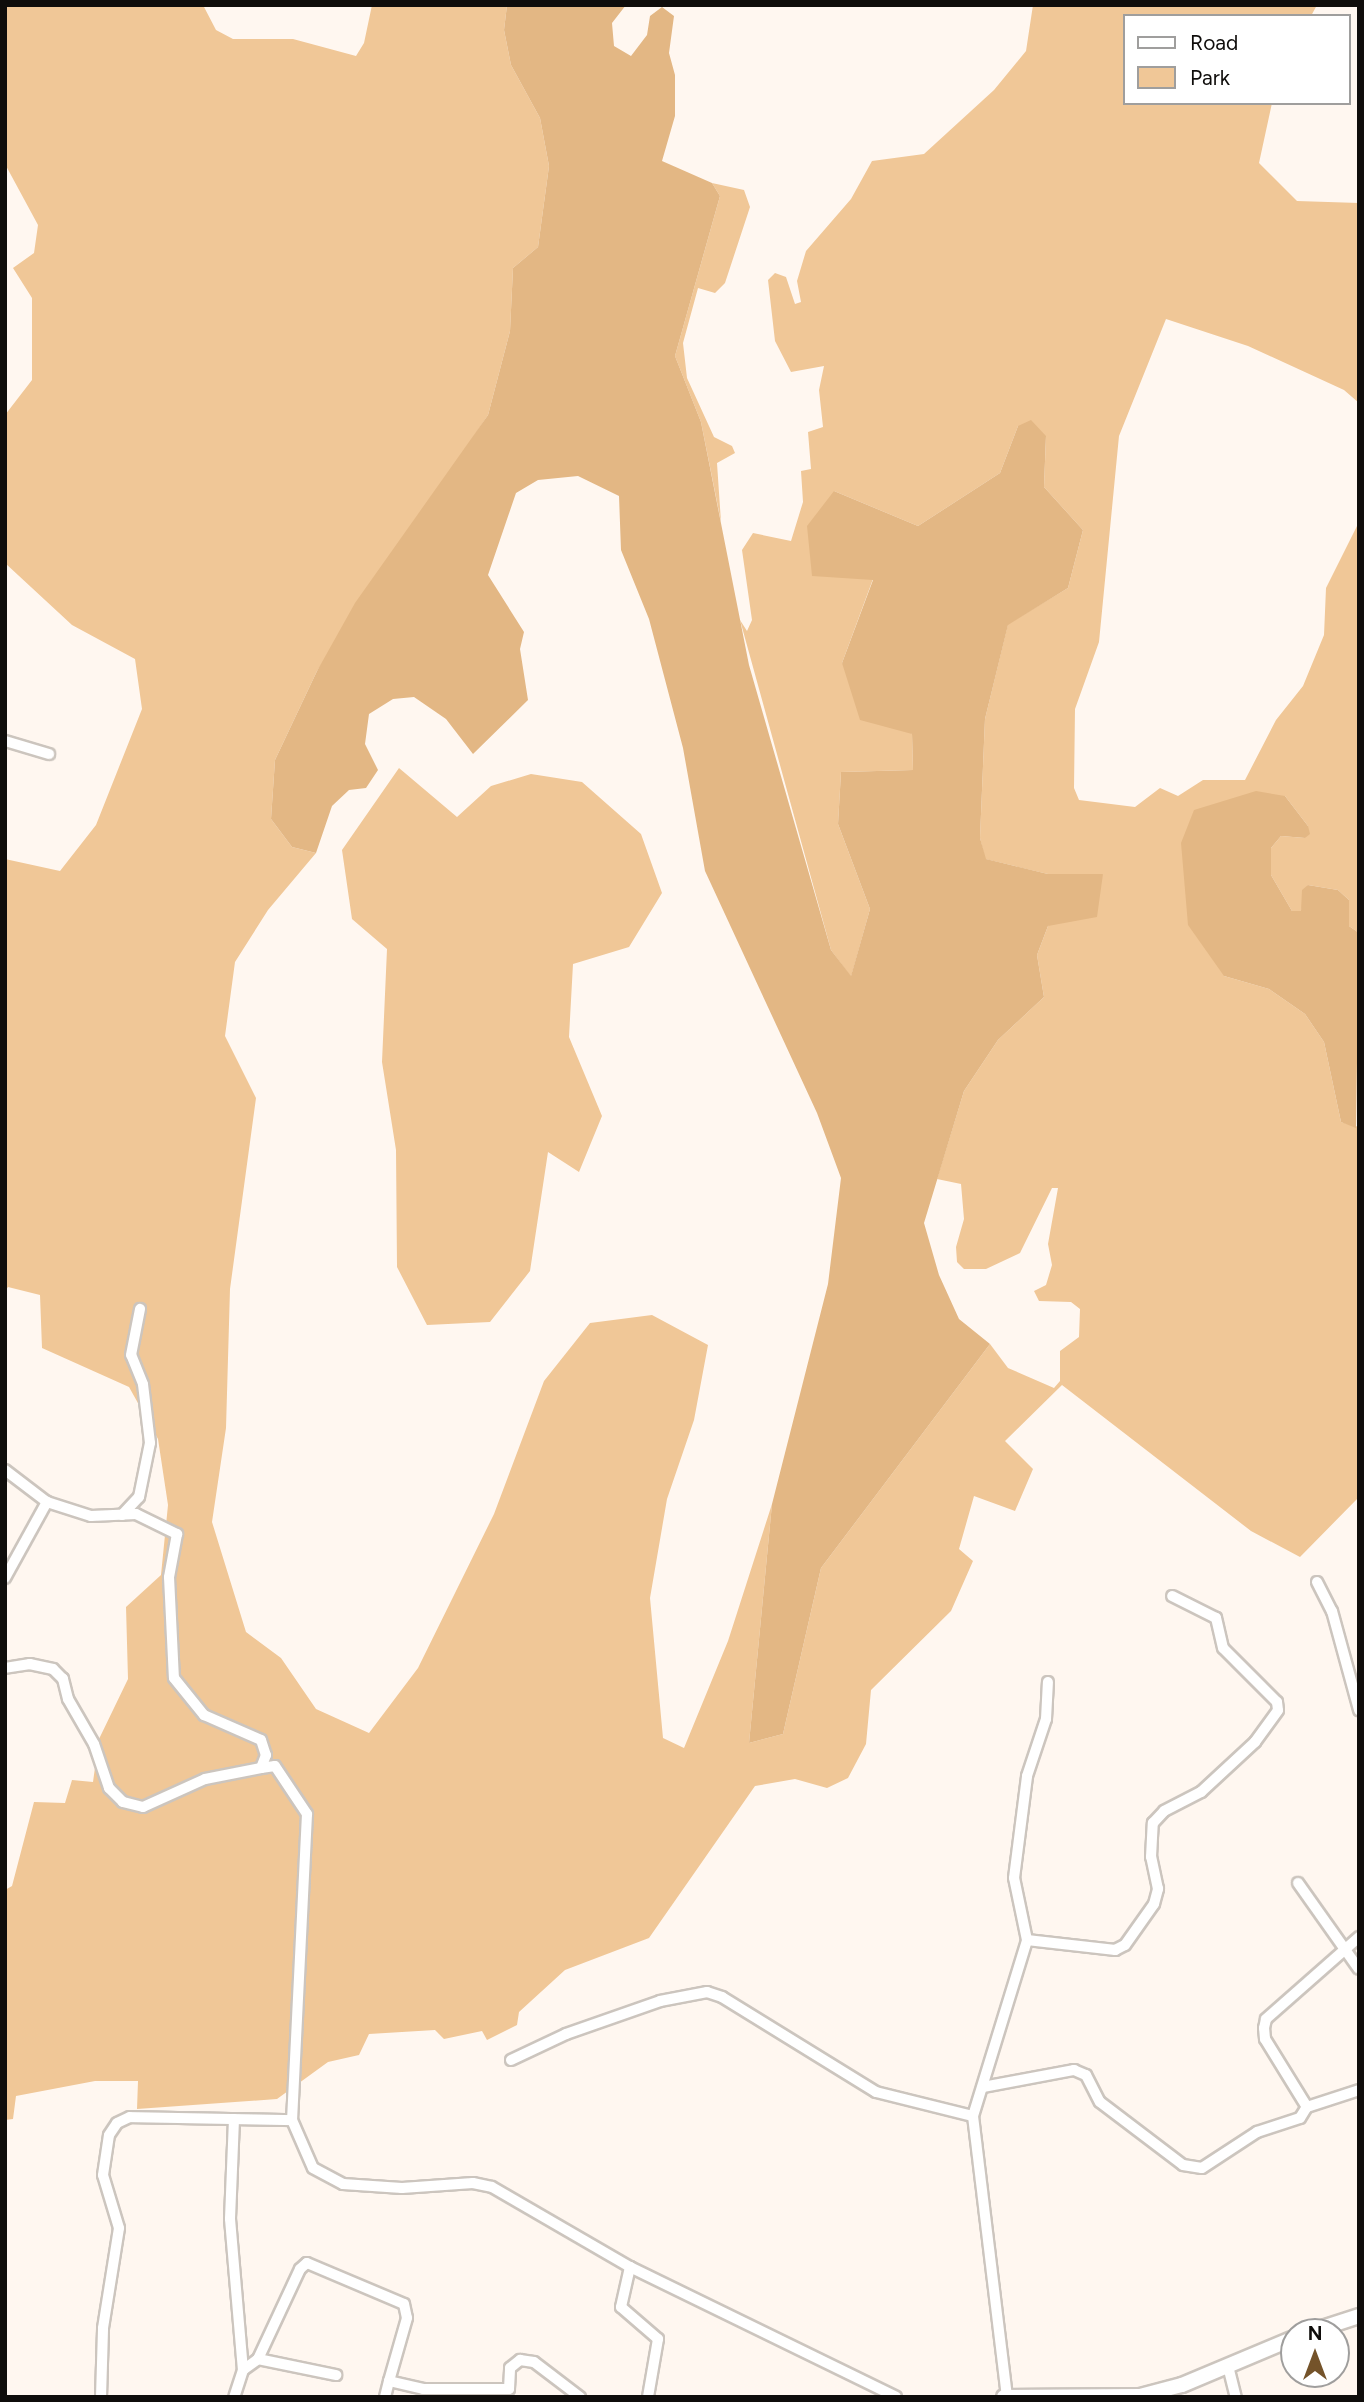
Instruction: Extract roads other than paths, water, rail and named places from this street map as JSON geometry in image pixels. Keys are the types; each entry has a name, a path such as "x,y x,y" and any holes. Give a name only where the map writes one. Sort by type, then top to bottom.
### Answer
{"street":[{"path":"5,741 49,754"},
{"path":"122,1515 139,1497 150,1443 143,1384 131,1355 140,1309"},
{"path":"5,1470 47,1502 91,1516 122,1515 159,1522 177,1534 169,1577 174,1678 204,1715 261,1740 266,1755 261,1768"},
{"path":"5,1578 47,1502"},
{"path":"1317,1582 1332,1611 1359,1710"},
{"path":"1027,1940 1115,1950 1125,1945 1154,1904 1158,1889 1151,1857 1153,1824 1164,1811 1201,1791 1255,1742 1278,1710 1277,1702 1223,1648 1216,1618 1172,1596"},
{"path":"6,1664 30,1664 53,1669 63,1679 68,1699 94,1744 110,1788 123,1802 144,1807 205,1779 275,1766 307,1814 292,2120 313,2168 343,2184 402,2188 473,2183 492,2187 630,2267 896,2397"},
{"path":"1048,1682 1046,1719 1027,1776 1014,1878 1027,1940 973,2116 1005,2397 1140,2396 1228,2366 1280,2344"},
{"path":"1298,1883 1359,1969"},
{"path":"1307,2107 1265,2039 1266,2019 1359,1937"},
{"path":"511,2060 566,2034 660,2001 707,1992 722,1997 876,2092 973,2116"},
{"path":"983,2087 1074,2070 1086,2075 1100,2102 1183,2165 1202,2168 1257,2133 1300,2118 1307,2107 1359,2090"},
{"path":"101,2397 103,2328 120,2228 103,2175 110,2135 117,2123 130,2118 292,2120"},
{"path":"234,2119 230,2219 243,2370 234,2397"},
{"path":"243,2370 258,2359 300,2269 307,2263 404,2304 407,2318 386,2397"},
{"path":"630,2267 621,2306 657,2336 648,2397"},
{"path":"258,2359 335,2375"},
{"path":"389,2381 423,2389 508,2393 510,2368 520,2360 534,2362 580,2397"},
{"path":"1228,2366 1236,2397"}]}
